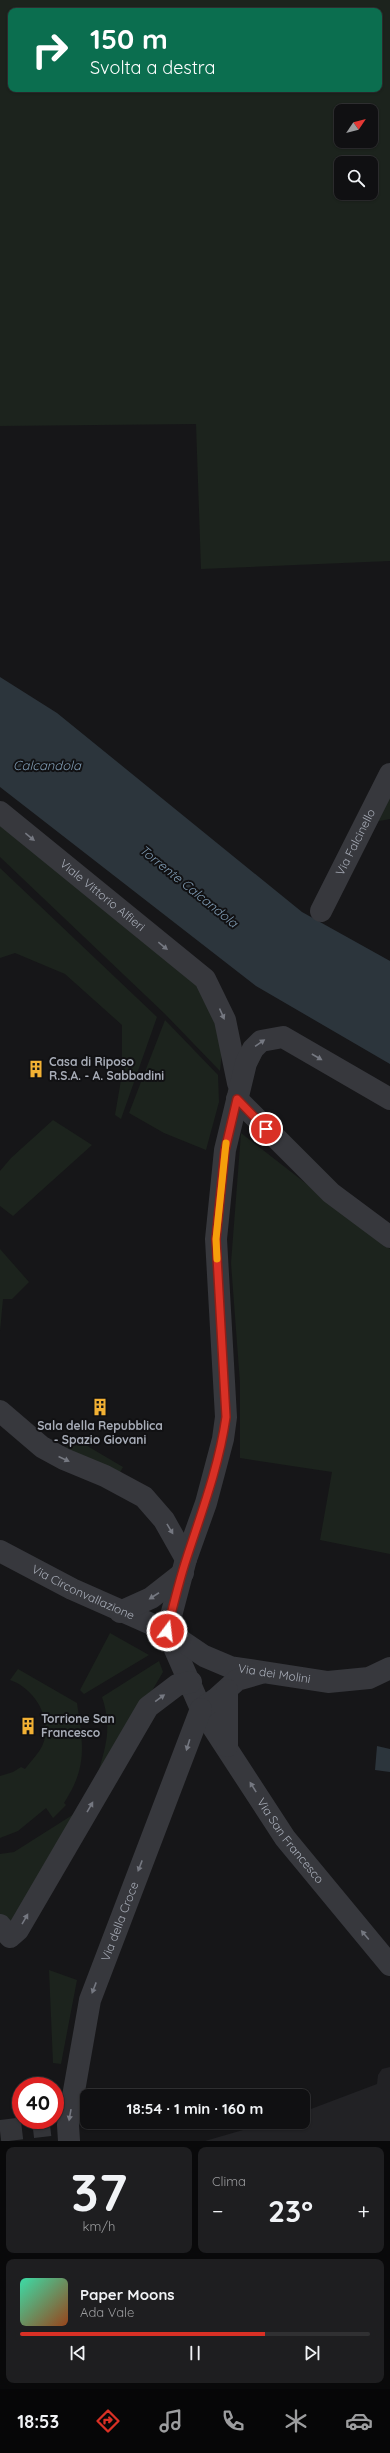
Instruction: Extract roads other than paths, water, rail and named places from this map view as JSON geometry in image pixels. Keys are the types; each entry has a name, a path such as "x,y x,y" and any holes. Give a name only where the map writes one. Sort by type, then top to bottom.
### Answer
{"street":[{"name":"Via Falcinello","path":"321,911 390,774"},
{"name":"Viale Vittorio Alfieri","path":"0,812 205,979 225,1020 238,1094"},
{"path":"263,1673 237,1680 227,1690 201,1708 191,1682 167,1631 185,1566 207,1498 223,1439 226,1417 216,1239 225,1150 246,1063 253,1049 261,1041 283,1037 390,1099"},
{"path":"238,1094 331,1193 390,1237"},
{"path":"0,1411 42,1447 64,1459 104,1476 144,1497 164,1520 185,1566"},
{"name":"Via Circonvallazione","path":"0,1551 72,1590 167,1631"},
{"path":"120,1612 151,1598 185,1566"},
{"name":"Via dei Molini","path":"167,1631 204,1656 230,1667 263,1673 328,1682 369,1678 390,1668"},
{"path":"0,1924 10,1937 18,1930 148,1707 177,1686 191,1682"},
{"path":"227,1690 227,1746"},
{"name":"Via San Francesco","path":"201,1708 227,1746 285,1838 390,1965"},
{"name":"Via della Croce","path":"68,2141 68,2126 90,2000 201,1708"}],"water":[{"name":"Calcandola","path":"0,677 57,713 302,912 390,961 390,1064 256,986 0,787"},
{"path":"377,1746 390,1749 390,1772 375,1770"}],"tunnel":[{"path":"0,2131 17,2129"}],"place":[{"name":"Casa di Riposo R.S.A. - A. Sabbadini","path":"36,1069"},
{"name":"Sala della Repubblica - Spazio Giovani","path":"100,1407"},
{"name":"Torrione San Francesco","path":"28,1726"}],"water label":[{"name":"Torrente Calcandola","path":"189,886"}]}
